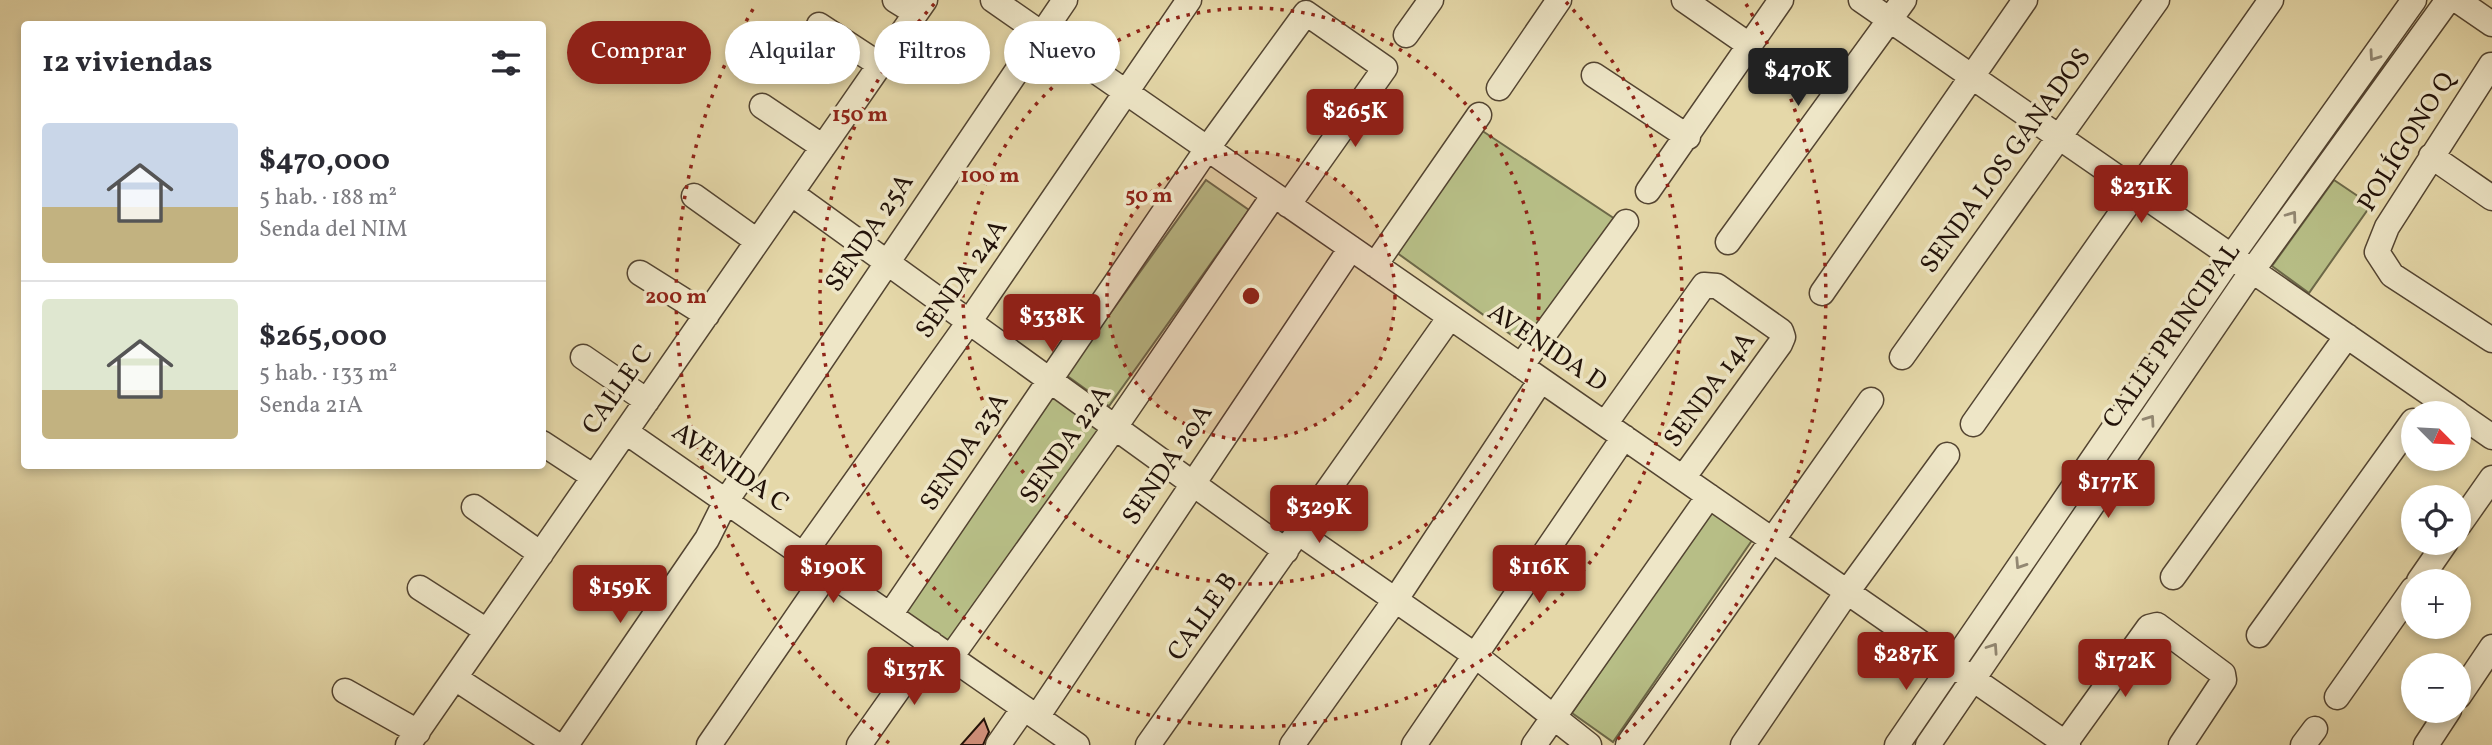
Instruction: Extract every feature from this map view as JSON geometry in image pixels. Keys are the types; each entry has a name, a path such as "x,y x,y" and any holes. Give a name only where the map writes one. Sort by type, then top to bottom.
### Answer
{"street":[{"path":"895,0 920,7"},
{"name":"AVENIDA D","path":"993,0 1024,21"},
{"name":"SENDA 25A","path":"1050,21 1065,0"},
{"name":"SENDA 24A","path":"803,555 969,322 1189,0"},
{"path":"1406,35 1431,0"},
{"path":"1499,88 1559,0"},
{"path":"1684,0 1749,45"},
{"path":"1648,191 1781,0"},
{"path":"1861,0 1897,10 1971,76 2347,336 2422,401"},
{"path":"1822,293 2025,0"},
{"name":"SENDA LOS GANADOS","path":"1902,357 2157,0"},
{"path":"1973,424 2270,0"},
{"name":"CALLE PRINCIPAL","path":"1928,745 1963,672 2041,532 2231,257 2414,0"},
{"name":"CALLE PRINCIPAL","path":"1897,745 1963,672 2061,547 2252,271 2448,0"},
{"path":"2457,0 2492,24"},
{"path":"1728,242 1897,10"},
{"name":"SENDA 22A","path":"859,745 941,650 1115,427 1281,200 1385,68 1306,13"},
{"name":"SENDA 23A","path":"890,615 1208,149 1306,13"},
{"name":"POLÍGONO Q","path":"2491,65 2387,228 2378,252 2392,275 2492,340"},
{"name":"CALLE C","path":"413,738 874,74"},
{"path":"1594,75 1688,137"},
{"name":"SENDA 25A","path":"566,745 706,539 726,501 1007,84"},
{"name":"AVENIDA D","path":"1114,84 2066,744"},
{"path":"762,106 823,147"},
{"path":"1375,265 1479,115"},
{"path":"2431,156 2492,198"},
{"path":"791,193 1192,482 1396,599 1476,656 1589,745"},
{"path":"694,196 757,241"},
{"path":"1292,745 1396,599 1531,373 1626,222"},
{"name":"SENDA 20A","path":"998,745 1030,713 1351,248"},
{"path":"640,273 707,315"},
{"name":"SENDA 14A","path":"1615,430 1704,285 1710,284 1781,331 1783,337 1683,478"},
{"name":"CALLE B","path":"1148,745 1450,317"},
{"path":"2173,577 2347,336"},
{"path":"583,357 647,401"},
{"path":"1628,745 1871,400"},
{"path":"2471,422 2492,437"},
{"path":"1414,745 1476,656 1615,430"},
{"name":"AVENIDA C","path":"626,432 1077,745"},
{"path":"2259,635 2401,438"},
{"path":"546,446 594,477"},
{"path":"1743,745 1847,592 1947,454"},
{"path":"2471,508 2492,478"},
{"path":"1534,745 1709,496"},
{"path":"474,507 541,554"},
{"path":"2041,532 2061,547"},
{"path":"709,745 828,572"},
{"path":"420,588 487,631"},
{"path":"2337,697 2401,606"},
{"path":"2066,744 2149,627 2164,628 2220,669 2224,680 2181,745"},
{"path":"2471,678 2492,647"},
{"path":"455,678 557,745"},
{"path":"345,691 413,738"},
{"path":"2426,745 2440,723"}],"green space":[{"path":"1481,130 1615,219 1528,347 1393,250"},
{"path":"1206,180 1249,210 1109,406 1066,375"},
{"path":"2334,180 2371,205 2309,293 2272,266"},
{"path":"1052,395 1101,431 948,643 901,610"},
{"path":"1714,507 1755,536 1613,742 1572,713"}],"building":[{"path":"891,651 900,661 887,680 876,671"},
{"path":"984,719 989,732 983,745 961,745"}]}
